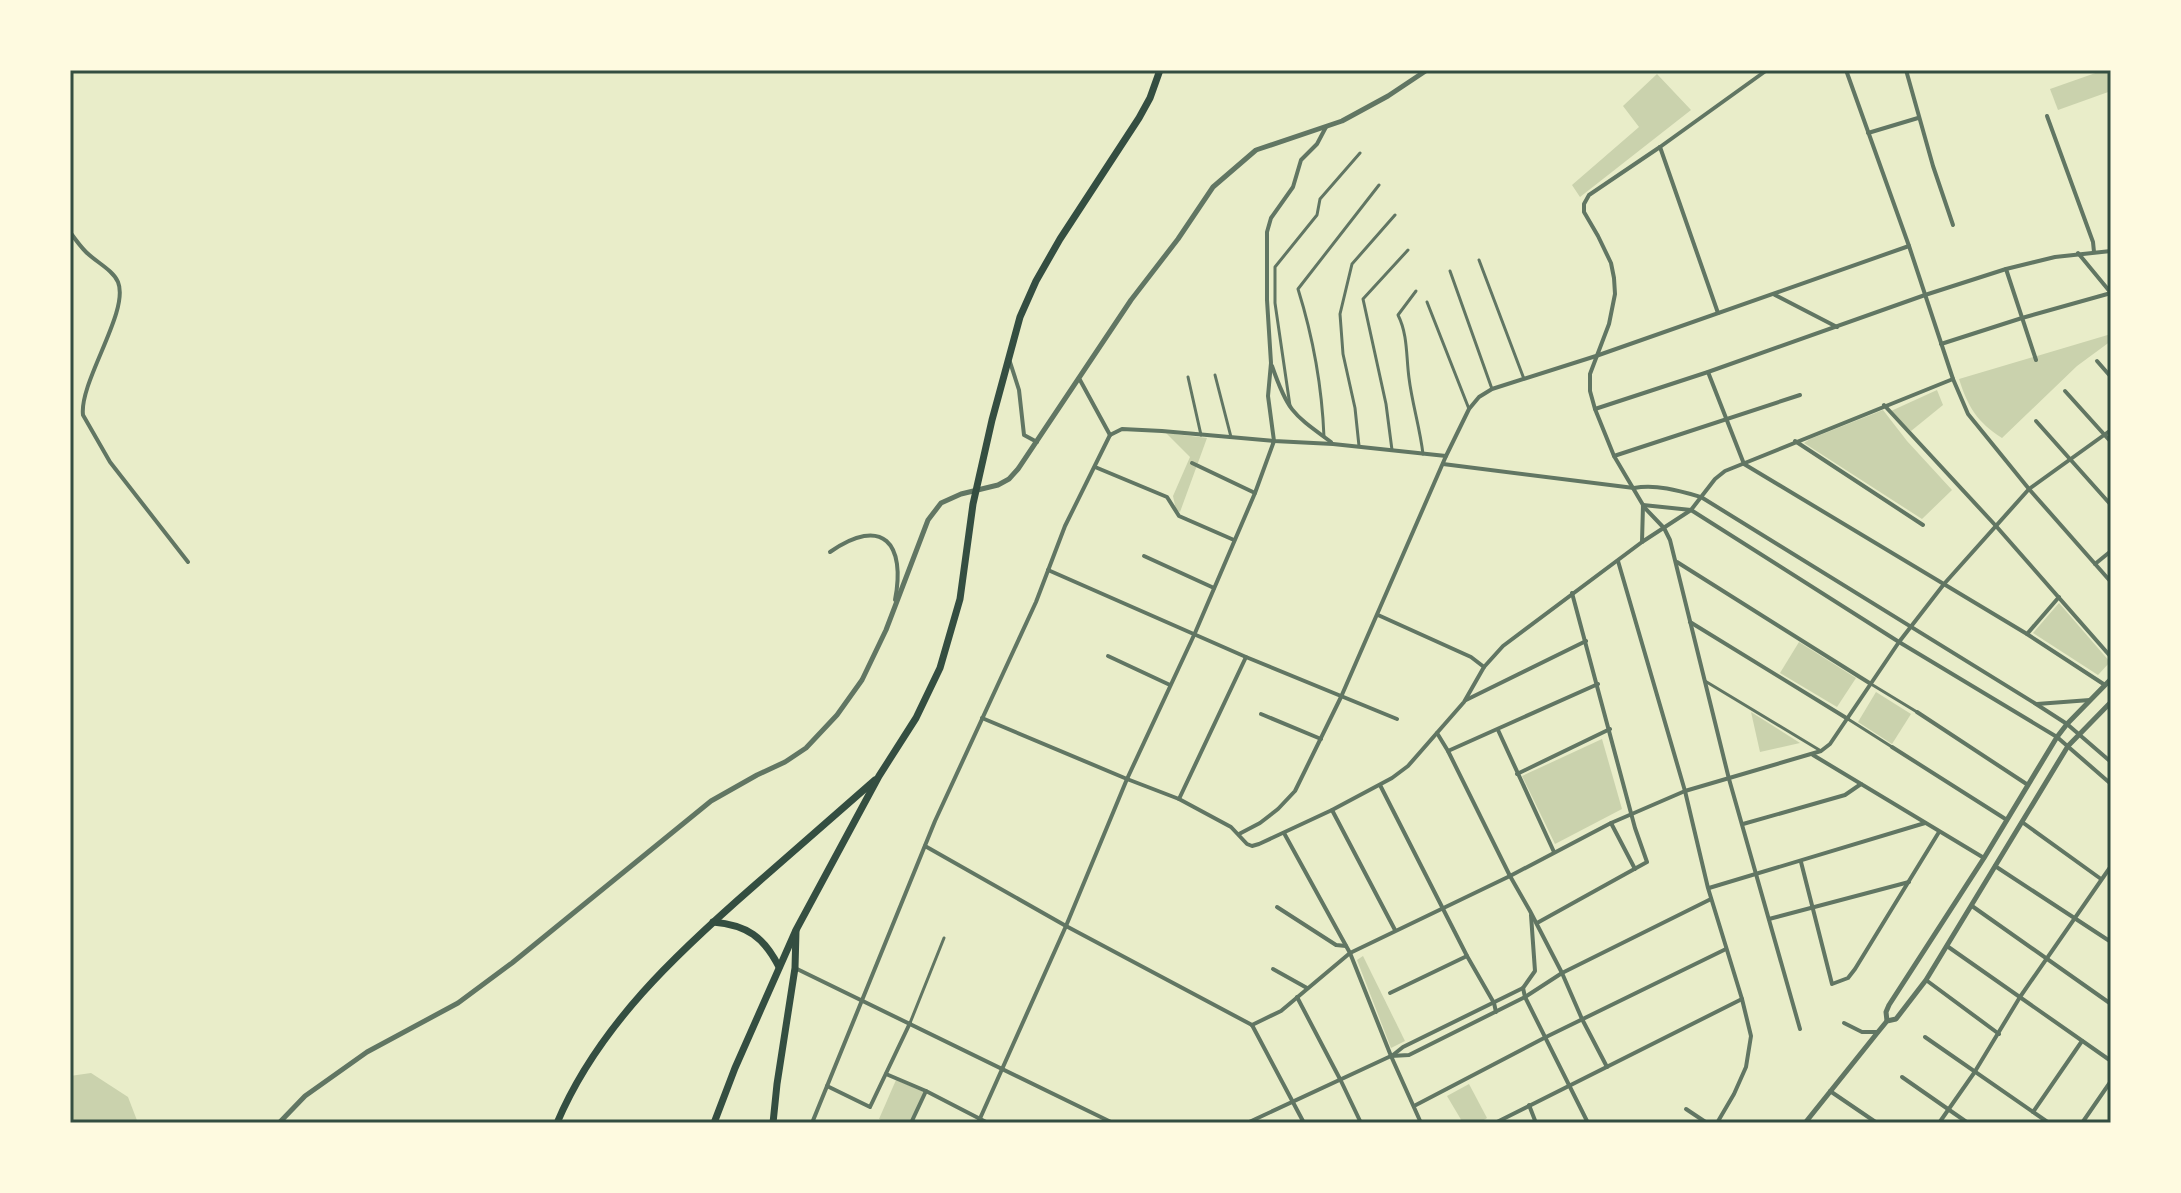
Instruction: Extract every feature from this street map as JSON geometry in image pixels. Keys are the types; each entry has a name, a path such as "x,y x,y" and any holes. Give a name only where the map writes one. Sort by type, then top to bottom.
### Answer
{"highway":[{"path":"714,1123 796,930 879,776 916,718 940,668 960,599 973,504 1020,317 1060,239 1139,118 1160,70"},
{"path":"557,1123 584,1069 609,1032 663,970 879,776"},
{"path":"713,922 738,926 760,939 772,952 779,967"},
{"path":"773,1123 795,968 796,930"}],"street":[{"path":"279,1123 305,1096 367,1052 432,1019 480,987 711,801 806,748 837,715 862,680 928,520 941,503 1009,479 1080,380 1131,300 1213,187 1256,150 1342,121 1427,70"},
{"path":"1767,70 1589,195 1584,204 1584,212 1607,252 1615,294 1590,374 1590,391 1614,456 1643,505 1664,528 1670,540 1729,779 1800,1029"},
{"path":"1846,70 1953,379 1968,414 2111,582"},
{"path":"1906,70 1918,118 1953,225"},
{"path":"2047,116 2094,252"},
{"path":"1868,133 1918,118"},
{"path":"979,1121 1127,779 1195,633 1274,441 1268,396 1271,363 1267,232 1271,218 1293,187 1301,160 1317,144 1326,127"},
{"path":"1660,147 1718,313"},
{"path":"1291,410 1275,303 1275,267 1317,215 1320,199 1360,153"},
{"path":"1324,437 1317,365 1298,289 1379,185"},
{"path":"1359,446 1355,408 1343,354 1340,314 1352,264 1395,215"},
{"path":"70,232 87,253 117,278 120,288 107,341 82,408 83,415 110,462 188,562"},
{"path":"1239,834 1269,816 1295,791 1378,615 1446,456 1469,409 1479,397 1492,389 1596,356 1909,246"},
{"path":"1392,450 1386,404 1363,299 1408,250"},
{"path":"1595,409 2006,269 2078,253 2111,251"},
{"path":"1941,344 2111,293 2078,253"},
{"path":"1479,260 1524,379"},
{"path":"2006,269 2036,360"},
{"path":"1450,271 1492,389"},
{"path":"1416,291 1398,315 1405,328 1409,380 1423,454"},
{"path":"1775,294 1837,327"},
{"path":"1427,302 1469,409"},
{"path":"1009,356 1019,390 1024,435 1037,442"},
{"path":"2097,361 2111,377"},
{"path":"1271,363 1291,410 1333,444"},
{"path":"1708,372 1744,464 2027,634 2105,685"},
{"path":"1215,375 1231,437"},
{"path":"1188,377 1201,435"},
{"path":"982,718 1179,799 1231,827 1252,846 1332,810 1380,785 1408,766 1464,702 1484,667 1503,646 1642,542 1691,510 1725,471 1953,379"},
{"path":"1080,380 1110,435"},
{"path":"2065,391 2111,442"},
{"path":"1614,456 1800,395"},
{"path":"1884,405 2111,657"},
{"path":"2036,421 2111,505"},
{"path":"812,1123 925,846 1036,602 1065,526 1110,435 1122,429 1359,446 1446,456"},
{"path":"1252,1025 1281,1011 1350,953 1510,876 1611,823 1685,791 1821,751 1830,744 1899,642 1944,584 2029,489 2111,430"},
{"path":"1795,441 1923,525"},
{"path":"1192,463 1255,493"},
{"path":"1443,464 1634,488 1664,488 1701,497 2067,724 2111,762"},
{"path":"1095,467 1167,497 1179,516 1234,540"},
{"path":"1643,505 1691,510 1899,642 2057,737 2111,784"},
{"path":"1642,542 1643,505"},
{"path":"830,552 848,539 859,536 877,537 889,542 896,557 899,578 893,611"},
{"path":"2095,564 2111,551"},
{"path":"1144,556 1214,588"},
{"path":"1618,561 1685,791 1708,888 1751,1036 1746,1067 1718,1123"},
{"path":"1675,561 2028,785"},
{"path":"1048,570 1397,719"},
{"path":"1537,923 1647,862 1572,593"},
{"path":"2027,634 2059,597"},
{"path":"1378,615 1471,657 1484,667"},
{"path":"1690,622 2007,820"},
{"path":"1464,702 1586,641"},
{"path":"1108,656 1170,685"},
{"path":"1179,799 1246,657"},
{"path":"1887,1021 1889,1005 1984,858 2057,737 2111,679"},
{"path":"1704,681 1821,751"},
{"path":"1448,751 1598,684"},
{"path":"2036,704 2090,700"},
{"path":"1805,1123 1887,1021 1896,1019 1926,980 2068,746 2111,702"},
{"path":"1261,714 1321,739"},
{"path":"1517,774 1610,729"},
{"path":"1498,730 1554,852"},
{"path":"1437,733 1537,923 1607,1067"},
{"path":"1813,755 1984,858"},
{"path":"1743,824 1845,795 1861,784"},
{"path":"1380,785 1496,1012"},
{"path":"1332,810 1395,930"},
{"path":"2022,822 2102,879"},
{"path":"1611,823 1635,869"},
{"path":"1708,888 1925,823"},
{"path":"1801,862 1832,984 1842,982 1855,969 1939,832"},
{"path":"1284,833 1350,953 1421,1123"},
{"path":"925,846 1066,926 1252,1025 1304,1123"},
{"path":"1995,866 2111,942"},
{"path":"1939,1123 1974,1073 2020,997 2111,866"},
{"path":"1769,919 1909,882"},
{"path":"1391,1056 1409,1055 1525,997 1562,973 1711,899"},
{"path":"1972,906 2111,1004"},
{"path":"1277,907 1336,945 1346,946"},
{"path":"1247,1123 1341,1081 1523,988 1535,971 1530,911"},
{"path":"827,1086 870,1107 910,1023 944,938"},
{"path":"1947,946 2111,1061"},
{"path":"1414,1106 1546,1037 1727,949"},
{"path":"1390,993 1467,956"},
{"path":"795,968 1113,1123"},
{"path":"1273,969 1307,988"},
{"path":"1926,980 1999,1034"},
{"path":"1523,988 1588,1123"},
{"path":"1297,997 1361,1123"},
{"path":"1495,1123 1742,999"},
{"path":"1844,1023 1862,1032 1878,1032"},
{"path":"1925,1037 2049,1123"},
{"path":"2033,1112 2082,1041"},
{"path":"886,1074 988,1123"},
{"path":"1902,1077 1968,1123"},
{"path":"2082,1123 2111,1081"},
{"path":"911,1123 926,1091"},
{"path":"1830,1091 1877,1123"},
{"path":"1529,1105 1536,1123"},
{"path":"1686,1109 1707,1123"}],"green space":[{"path":"2111,70 2111,91 2058,110 2050,89"},
{"path":"1657,74 1691,110 1580,197 1572,185 1639,127 1623,106"},
{"path":"2111,334 2111,341 2077,366 2002,438 1974,413 1959,379"},
{"path":"1937,390 1943,405 1911,431 1891,411"},
{"path":"1883,410 1952,490 1922,519 1804,443"},
{"path":"1166,433 1207,438 1180,512 1176,510 1173,496 1190,457"},
{"path":"2059,603 2110,662 2098,675 2033,633"},
{"path":"1799,642 1856,678 1837,707 1780,673"},
{"path":"1876,692 1911,714 1892,744 1858,722"},
{"path":"1751,712 1800,743 1760,752"},
{"path":"1602,739 1622,809 1555,844 1522,776"},
{"path":"1363,956 1405,1041 1391,1048 1357,960"},
{"path":"91,1073 128,1097 138,1123 70,1123 70,1076"},
{"path":"896,1080 924,1092 910,1123 887,1123 879,1119"},
{"path":"1469,1084 1487,1118 1479,1123 1463,1123 1447,1096"}]}
